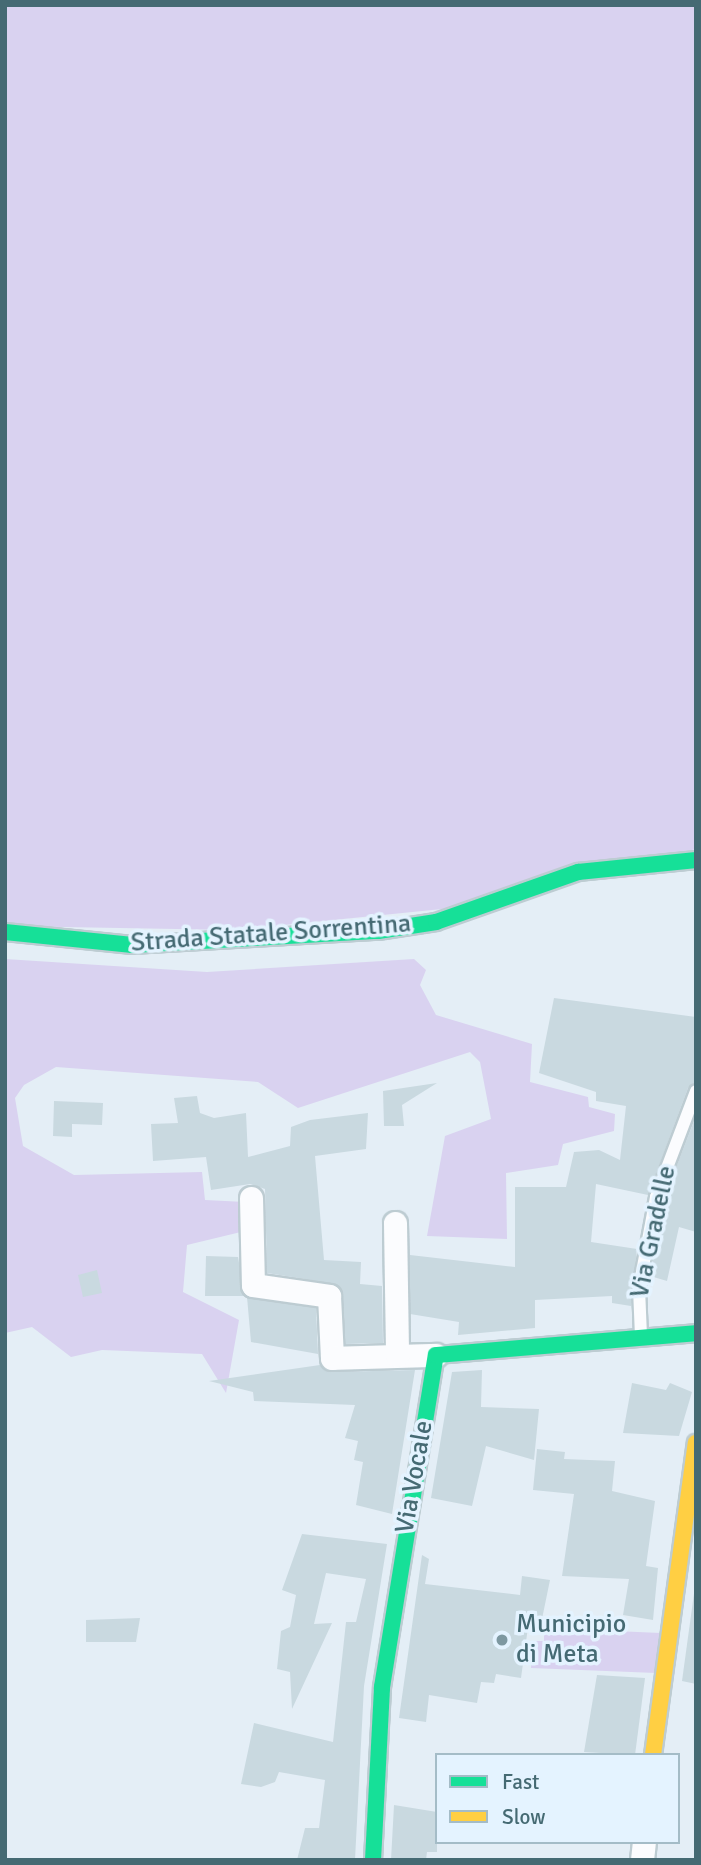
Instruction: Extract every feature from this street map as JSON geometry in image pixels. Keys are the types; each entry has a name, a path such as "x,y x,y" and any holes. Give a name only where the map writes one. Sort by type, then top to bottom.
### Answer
{"street":[{"name":"Strada Statale Sorrentina","path":"5,932 132,945 378,931 436,922 578,872 696,860"},
{"path":"251,1198 253,1285 329,1297 332,1358 436,1355 696,1333"},
{"path":"394,1223 397,1355"},
{"name":"Via Vocale","path":"373,1860 382,1687 436,1355"},
{"path":"653,1753 689,1563 696,1443"}],"lane":[{"name":"Via Gradelle","path":"641,1336 639,1288 656,1197 696,1091"}],"shaded area":[{"path":"5,5 696,5 696,849 452,908 234,930 5,926"},
{"path":"5,959 207,972 414,959 426,970 420,985 436,1015 532,1044 530,1082 588,1097 589,1107 615,1114 614,1131 563,1144 558,1165 506,1173 507,1239 427,1236 445,1136 491,1119 480,1062 470,1052 298,1108 258,1082 56,1067 24,1085 15,1098 23,1146 74,1175 202,1172 205,1200 245,1202 245,1231 187,1245 183,1292 239,1320 226,1393 202,1354 102,1350 71,1357 32,1327 5,1333"},
{"path":"544,1628 661,1633 656,1673 531,1668 533,1641 544,1641"}],"building":[{"path":"554,998 696,1017 696,1082 688,1088 648,1195 596,1184 591,1242 637,1249 631,1306 612,1303 612,1296 535,1300 535,1328 458,1335 459,1322 410,1314 410,1255 515,1267 515,1187 566,1187 574,1152 599,1150 620,1160 626,1106 596,1101 596,1092 539,1073"},
{"path":"437,1083 402,1105 404,1126 384,1126 383,1091"},
{"path":"197,1096 200,1113 214,1118 246,1113 248,1157 290,1146 291,1127 310,1120 368,1113 366,1149 315,1156 324,1260 361,1262 360,1284 382,1286 383,1343 345,1344 336,1284 267,1273 265,1189 250,1184 211,1190 206,1157 153,1161 151,1124 178,1123 174,1098"},
{"path":"54,1101 103,1103 102,1125 72,1124 72,1137 53,1136"},
{"path":"696,1116 696,1232 679,1227 667,1281 650,1276 664,1199"},
{"path":"206,1256 238,1257 245,1296 205,1296"},
{"path":"97,1270 102,1293 83,1297 78,1275"},
{"path":"247,1297 316,1308 318,1354 251,1342"},
{"path":"320,1365 332,1372 415,1370 392,1514 356,1505 363,1462 354,1460 358,1441 345,1438 355,1405 254,1401 253,1392 209,1381"},
{"path":"482,1370 481,1407 539,1409 534,1460 486,1446 472,1506 431,1498 452,1372"},
{"path":"632,1383 666,1390 670,1383 692,1392 679,1436 623,1433"},
{"path":"537,1449 565,1452 564,1459 615,1461 612,1491 655,1501 646,1566 658,1568 653,1620 623,1615 629,1579 562,1576 574,1494 533,1490"},
{"path":"302,1534 387,1544 364,1686 355,1860 297,1860 305,1828 319,1828 325,1780 279,1772 275,1782 261,1787 241,1784 254,1723 333,1742 346,1622 356,1622 366,1579 326,1573 314,1624 332,1623 292,1709 290,1672 277,1669 281,1631 290,1627 296,1595 282,1590"},
{"path":"422,1555 429,1559 425,1584 520,1595 522,1576 550,1580 542,1619 529,1620 521,1678 496,1674 494,1683 481,1682 477,1703 429,1695 426,1722 399,1718"},
{"path":"696,1579 696,1684 682,1681"},
{"path":"140,1618 136,1642 86,1642 86,1620"},
{"path":"597,1675 645,1678 635,1753 584,1752"},
{"path":"394,1805 435,1812 437,1852 427,1852 426,1860 391,1860"}],"traffic: fast":[{"path":"5,932 132,945 378,931 436,922 578,872 696,860"},
{"path":"373,1860 382,1687 436,1355 696,1333"}],"traffic: slow":[{"path":"653,1753 696,1443"}],"place":[{"name":"Municipio di Meta","path":"502,1640"}]}
